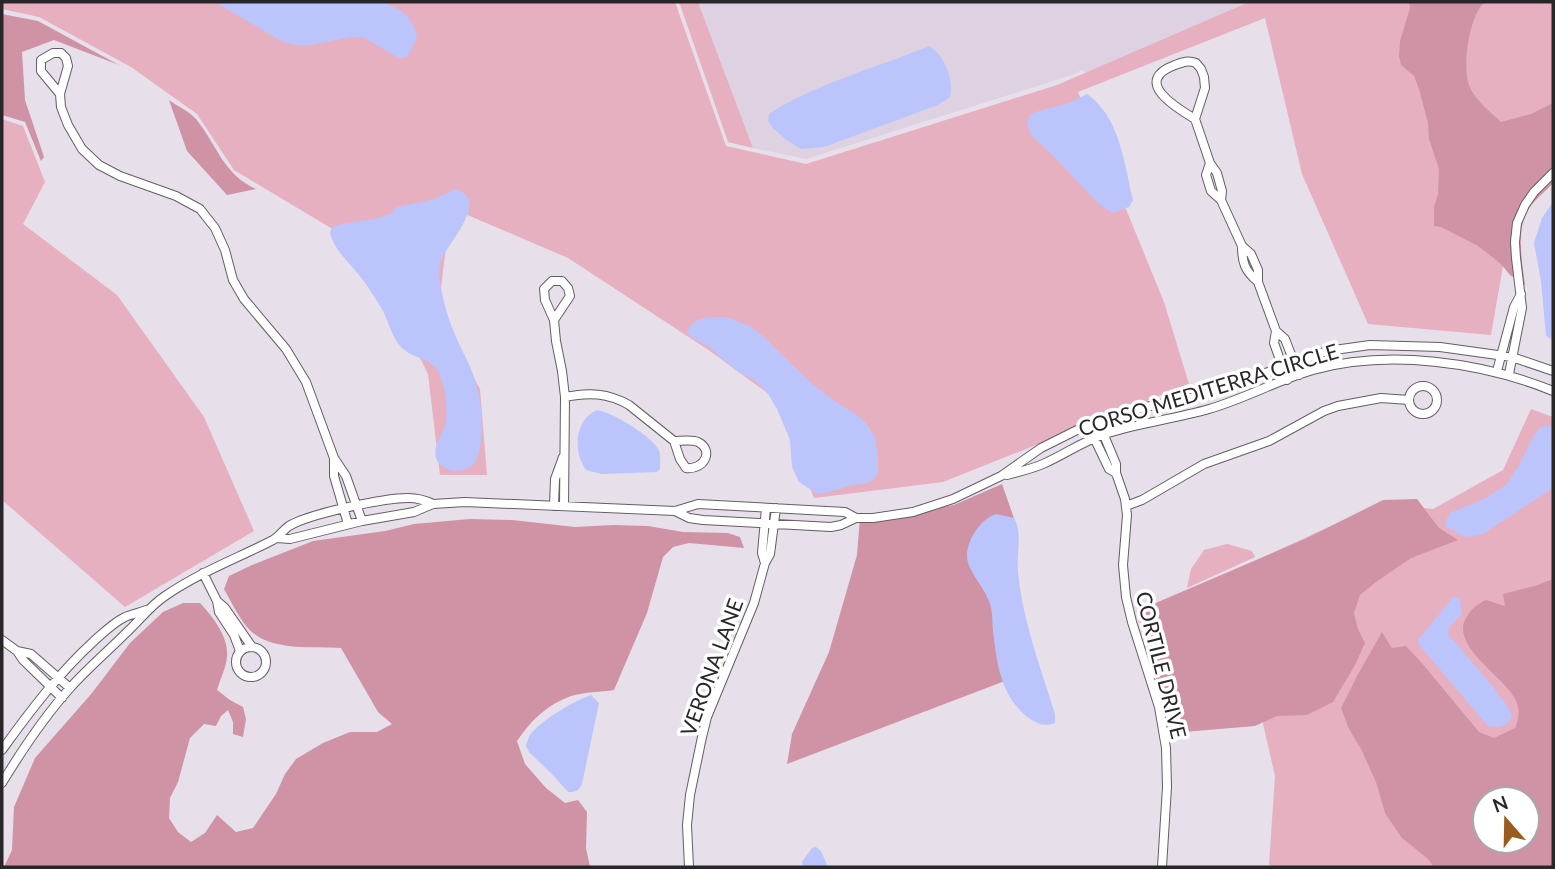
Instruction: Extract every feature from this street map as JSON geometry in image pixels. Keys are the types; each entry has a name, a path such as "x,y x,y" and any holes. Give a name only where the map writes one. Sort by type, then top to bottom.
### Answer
{"street":[{"path":"60,94 41,71 41,60 53,53 61,53 66,58 68,65 60,94 61,107 82,149 99,165 120,176 176,196 200,208 215,229 225,250 233,280 244,299 286,349 306,382 334,458 346,476 362,521"},
{"path":"1195,119 1165,99 1156,82 1158,74 1164,69 1185,61 1196,63 1204,77 1205,88 1195,119 1210,163 1217,173 1222,191 1221,200 1242,246 1242,258 1248,274 1258,282 1276,331 1275,343 1287,380"},
{"path":"1509,374 1522,308 1515,242 1517,223 1534,192 1553,173"},
{"path":"554,320 570,296 566,284 557,280 547,284 543,295 554,320 565,397 564,506"},
{"path":"1497,372 1514,307 1521,294"},
{"path":"1276,331 1285,339 1300,375"},
{"name":"CORSO MEDITERRA CIRCLE","path":"675,511 689,518 703,520 831,527 856,518 897,515 933,506 972,491 1001,476 1041,448 1098,421 1128,411 1201,396 1327,351 1370,345 1440,348 1512,357 1553,371"},
{"name":"CORSO MEDITERRA CIRCLE","path":"1001,476 1042,464 1099,436 1150,421 1211,408 1331,366 1370,361 1475,366 1509,374 1553,391"},
{"path":"565,397 591,393 616,398 629,405 674,441"},
{"path":"1126,506 1142,500 1204,464 1269,441 1324,411 1368,400 1409,400"},
{"name":"CORTILE DRIVE","path":"1098,421 1099,436 1109,469 1116,473 1125,499 1127,515 1123,565 1126,597 1164,729 1167,787 1162,867"},
{"name":"CORTILE DRIVE","path":"1088,425 1099,436"},
{"path":"554,506 555,479 564,454"},
{"path":"334,458 334,476 348,524"},
{"name":"CORSO MEDITERRA CIRCLE","path":"2,783 28,742 70,688 146,610 203,573 276,538 289,526 316,516 408,498 433,503 675,511 698,505 776,508 845,512 856,518"},
{"name":"CORSO MEDITERRA CIRCLE","path":"276,538 290,539 348,524 414,512 433,503"},
{"name":"VERONA LANE","path":"688,867 688,815 702,737 707,717 754,603 770,554 766,508"},
{"name":"VERONA LANE","path":"769,524 776,508"},
{"path":"203,573 240,652"},
{"path":"217,601 225,608 252,647"},
{"name":"CORSO MEDITERRA CIRCLE","path":"2,750 50,687 81,652 109,627 146,610"},
{"path":"2,640 18,651 31,654 70,688"},
{"path":"244,648 259,649 265,657 264,668 257,675 246,676 238,669 236,661 240,652 244,648"},
{"path":"18,651 23,660 62,698"}],"shaded area":[{"path":"2,2 675,2 726,146 806,164 1057,85 1249,2 1553,2 1553,127 1520,168 1491,335 1368,324 1302,174 1265,18 1078,92 1164,302 1189,384 943,482 814,498 777,400 710,351 568,258 463,213 447,238 438,313 480,389 487,475 440,475 428,374 366,249 234,170 197,114 131,67 39,17 2,9"},
{"path":"679,2 698,2 753,148 728,142"},
{"path":"698,2 1274,2 1091,77 1082,70 806,159 753,148"},
{"path":"1409,2 1485,2 1475,18 1468,41 1467,77 1475,95 1501,122 1531,114 1553,103 1553,183 1527,212 1521,231 1525,285 1478,246 1434,226 1439,169 1429,139 1428,123 1419,89 1414,76 1401,65 1399,56"},
{"path":"2,14 38,21 119,65 54,40 22,52 25,100 44,157 41,161 25,122 2,115"},
{"path":"169,100 196,119 228,167 256,189 227,195 187,151"},
{"path":"2,119 23,126 45,182 23,224 117,295 204,417 254,531 125,607 2,500"},
{"path":"1531,409 1553,417 1553,867 1271,867 1269,864 1275,776 1261,715 1150,609 1381,503 1433,509 1503,470"},
{"path":"1002,484 1016,524 1015,581 1039,668 787,764 792,734 829,652 857,555 860,517 954,505"},
{"path":"1417,499 1439,528 1458,540 1411,558 1360,595 1354,613 1365,643 1333,702 1307,715 1277,716 1255,726 1172,733 1137,611 1303,540 1383,500"},
{"path":"470,519 512,520 575,527 648,526 683,532 728,533 740,537 744,548 689,543 673,547 663,557 647,613 614,690 563,699 540,714 517,741 525,764 546,788 565,803 578,800 587,812 586,848 590,867 4,867 12,850 14,807 35,758 92,693 130,643 163,612 183,603 200,603 219,628 227,657 217,690 243,707 246,719 243,737 233,734 233,722 228,710 216,726 204,724 190,738 178,782 170,798 169,818 178,832 191,842 205,833 217,815 236,832 253,828 296,759 323,743 350,732 377,732 392,724 378,712 341,648 278,644 266,641 247,627 224,589 229,576 313,541 414,524"},
{"path":"1227,544 1252,551 1255,557 1187,588 1191,569 1204,550"},
{"path":"1553,579 1553,867 1434,867 1402,838 1385,813 1376,782 1341,708 1382,632 1392,648 1406,646 1479,732 1494,738 1515,728 1519,713 1516,701 1471,649 1463,628 1472,609 1486,600 1505,606 1503,594"}],"water":[{"path":"215,2 379,2 404,13 412,23 417,37 406,57 399,58 363,37 294,45 281,41"},
{"path":"929,46 940,55 951,83 950,97 938,105 824,147 801,149 785,139 768,121 769,114 807,93"},
{"path":"1087,94 1107,115 1114,128 1133,200 1129,207 1112,213 1099,204 1032,136 1027,125 1029,116 1035,112 1069,103"},
{"path":"455,189 465,195 469,203 468,213 443,256 439,280 449,320 475,381 482,425 478,456 470,467 462,471 449,470 437,461 435,456 447,416 445,393 438,371 431,364 402,348 378,302 338,250 330,232 337,225 379,218 392,213 397,207 435,199"},
{"path":"1553,202 1553,340 1546,336 1534,243 1542,218"},
{"path":"727,317 751,327 763,336 811,383 866,423 875,437 878,458 878,473 873,480 826,493 816,493 799,482 792,467 790,440 768,394 756,381 735,370 687,332 694,322 699,320"},
{"path":"597,410 622,420 656,445 660,469 657,472 601,474 586,470 579,454 578,437 584,421"},
{"path":"1551,426 1553,488 1483,534 1465,537 1446,527 1445,522 1450,513 1484,499 1506,485 1534,435 1541,427"},
{"path":"996,514 1014,518 1017,524 1020,589 1033,644 1055,714 1055,723 1042,724 1030,719 1020,711 1007,691 996,656 990,604 968,562 972,537 985,520"},
{"path":"1454,596 1460,599 1462,614 1449,628 1448,634 1509,709 1512,717 1502,726 1488,726 1420,646 1418,640"},
{"path":"591,695 599,703 582,784 577,791 568,792 529,752 526,745 530,735 541,724"},
{"path":"816,847 821,851 828,867 803,867 802,862 812,848"}]}
